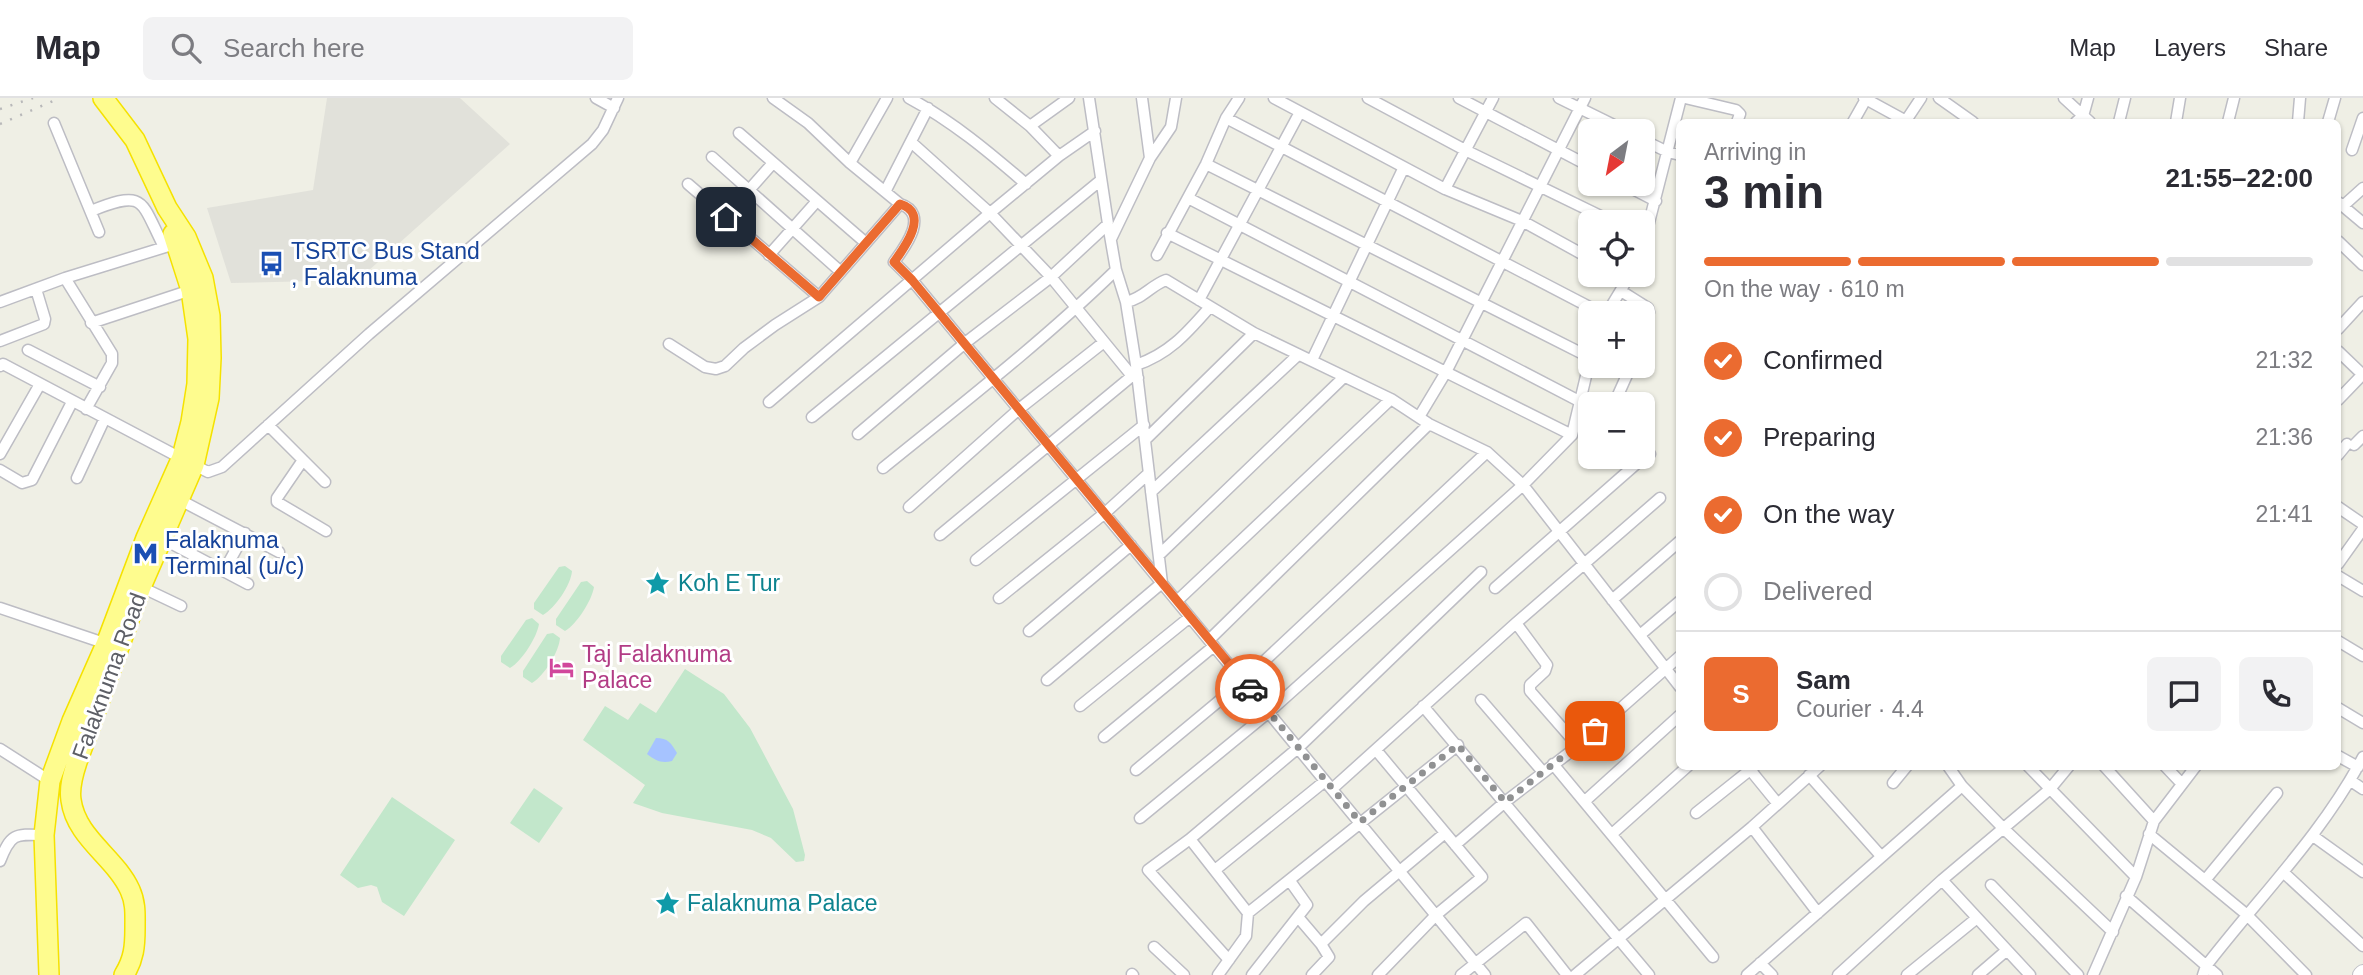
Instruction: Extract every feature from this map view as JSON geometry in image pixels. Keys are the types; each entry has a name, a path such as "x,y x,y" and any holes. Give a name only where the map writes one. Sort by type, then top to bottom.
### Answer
{"highway":[{"name":"Falaknuma Road","path":"49,975 44,835 50,781 72,721 141,587 178,499 188,461 191,422 210,316 203,278 186,237 167,208 135,140 103,98"},
{"name":"Falaknuma Road","path":"167,208 170,245 191,290 198,339 204,358"},
{"name":"Falaknuma Road","path":"124,975 134,956 135,905 130,889 77,819 71,800 71,783 146,538 188,461"}],"street":[{"path":"0,366 3,364 208,471 222,467 369,334 592,144 603,130 616,103 596,98"},
{"path":"773,98 808,123 850,163 900,204 907,206 915,224 912,237 894,262 939,312 1485,975"},
{"path":"850,163 887,98"},
{"path":"909,98 974,140 1026,184"},
{"path":"995,98 1030,125 1059,156"},
{"path":"1030,125 1069,98"},
{"path":"1090,98 1116,271 1126,302 1144,425 1162,583"},
{"path":"1142,98 1150,158"},
{"path":"1111,239 1150,158 1171,127 1175,98"},
{"path":"1157,255 1238,98"},
{"path":"1274,98 1445,189 1522,221 1578,252"},
{"path":"1368,98 1465,150 1589,210"},
{"path":"1459,98 1578,160"},
{"path":"1445,189 1493,98"},
{"path":"1559,98 1583,103 1608,119"},
{"path":"1680,119 1683,98 1736,110 1740,114 1738,119"},
{"path":"1854,119 1865,98 1901,119"},
{"path":"1908,119 1920,98"},
{"path":"1939,98 1969,119"},
{"path":"2064,98 2082,119"},
{"path":"2083,119 2088,98"},
{"path":"2120,119 2124,98"},
{"path":"2176,119 2180,98"},
{"path":"2229,119 2234,98"},
{"path":"2298,119 2300,98"},
{"path":"2329,119 2335,98"},
{"path":"1419,417 1446,372 1583,103"},
{"path":"886,190 928,108"},
{"path":"1199,300 1300,112"},
{"path":"1226,118 1578,301"},
{"path":"2352,150 2363,118"},
{"path":"54,123 99,232"},
{"path":"769,402 990,212 1059,156 1095,131"},
{"path":"739,133 866,243"},
{"path":"911,142 990,212 1051,277 1104,342 1136,373"},
{"path":"1653,210 1674,153 1656,145"},
{"path":"712,158 841,272"},
{"path":"726,217 773,163"},
{"path":"1206,164 1578,351"},
{"path":"1312,360 1404,167"},
{"path":"812,417 1101,180"},
{"path":"688,184 819,297"},
{"path":"2363,188 2341,204 2363,223"},
{"path":"1646,196 1656,201"},
{"path":"1188,198 1578,400"},
{"path":"0,302 170,245 140,203 131,199 117,201 91,211"},
{"path":"769,255 817,201"},
{"path":"669,344 705,367 716,369 726,366 744,348 819,297 900,204"},
{"path":"858,434 965,344 1051,277 1108,225"},
{"path":"1167,233 1572,435"},
{"path":"2341,244 2363,265"},
{"path":"883,468 994,379 1116,271"},
{"path":"65,278 112,354 100,387 86,409"},
{"path":"1126,302 1144,296 1162,280 1166,280 1254,333 1391,399 1429,424 1487,452 1523,485 1676,682"},
{"path":"1615,301 1622,287"},
{"path":"0,341 44,324 36,289"},
{"path":"91,323 191,290"},
{"path":"1621,291 1638,301"},
{"path":"2341,326 2363,302"},
{"path":"940,535 1050,447 1136,373 1167,352 1209,308"},
{"path":"1145,440 1254,333"},
{"path":"909,507 1019,409 1104,342"},
{"path":"28,350 100,387"},
{"path":"2341,354 2363,374 2341,397"},
{"path":"1151,492 1298,355"},
{"path":"1158,555 1344,377"},
{"path":"0,454 40,384"},
{"path":"1177,601 1391,399"},
{"path":"0,470 22,483 32,480 72,402"},
{"path":"1140,818 1269,712 1523,485 1572,435 1578,406"},
{"path":"77,478 105,418"},
{"path":"1104,737 1212,643 1429,424"},
{"path":"268,425 325,482"},
{"path":"976,561 1144,425"},
{"path":"2341,452 2363,436"},
{"path":"1136,770 1243,681 1487,452"},
{"path":"303,460 277,498 277,502 326,531"},
{"path":"1495,588 1629,469"},
{"path":"999,598 1105,513 1149,473"},
{"path":"1215,870 1376,750 1660,498"},
{"path":"178,499 279,552"},
{"path":"2341,510 2363,526 2341,559"},
{"path":"224,571 245,533"},
{"path":"161,538 248,583"},
{"path":"1612,600 1676,544"},
{"path":"1029,631 1130,545"},
{"path":"1229,960 1148,870 1190,839 1298,748 1481,572"},
{"path":"2341,578 2363,592"},
{"path":"1048,680 1162,583"},
{"path":"141,587 181,606"},
{"path":"1640,635 1676,604"},
{"path":"0,621 4,609 112,646"},
{"path":"1080,706 1190,617"},
{"path":"1516,623 1547,665 1545,671 1530,685 1530,691 1578,746"},
{"path":"2341,643 2363,656"},
{"path":"1455,845 1505,802 1578,746 1676,659"},
{"path":"1481,700 1543,772"},
{"path":"1423,706 1649,975"},
{"path":"2341,710 2363,723"},
{"path":"1585,801 1676,719"},
{"path":"1248,913 1458,745"},
{"path":"0,749 50,781"},
{"path":"1376,750 1482,877 1436,915 1378,975"},
{"path":"2204,970 2246,914 2313,836 2351,781 2360,762 2341,757"},
{"path":"1553,764 1713,957"},
{"path":"1612,834 1684,770"},
{"path":"1696,813 1749,770"},
{"path":"1752,770 1778,804"},
{"path":"1575,975 1752,827 1815,770"},
{"path":"1893,783 1904,770"},
{"path":"1951,770 1962,786 2004,829 2113,932"},
{"path":"2032,770 2136,877"},
{"path":"1838,975 1942,880 2050,789 2066,770"},
{"path":"2108,770 2154,821"},
{"path":"2169,770 2182,785"},
{"path":"2093,975 2136,877 2154,821 2193,770"},
{"path":"1809,775 1881,856"},
{"path":"2351,781 2363,789"},
{"path":"1747,975 1962,786"},
{"path":"2206,879 2277,793"},
{"path":"1752,827 1818,913"},
{"path":"1321,944 1346,918 1444,833"},
{"path":"2149,834 2246,914 2306,975"},
{"path":"0,861 7,842 14,837 44,835"},
{"path":"2313,836 2363,871"},
{"path":"1190,839 1248,913 1246,936 1218,975"},
{"path":"2283,872 2363,946"},
{"path":"1942,880 2031,975"},
{"path":"1252,975 1307,905 1290,881"},
{"path":"1991,886 2078,975"},
{"path":"2126,896 2204,970 2217,975"},
{"path":"1298,917 1329,957 1312,975"},
{"path":"1907,975 1977,918"},
{"path":"1461,975 1526,923 1567,975"},
{"path":"1154,947 1184,975"},
{"path":"1978,975 2007,950"},
{"path":"1760,963 1772,975"}],"shaded area":[{"path":"327,98 460,98 510,144 358,280 231,283 207,208 313,190"}],"green space":[{"path":"565,566 572,571 569,583 557,602 543,615 534,609 534,603 559,567"},
{"path":"587,581 594,587 590,598 579,617 565,631 556,625 556,619 581,582"},
{"path":"532,618 539,624 535,635 524,654 510,668 501,662 501,656 526,620"},
{"path":"553,633 560,638 557,650 546,669 532,683 523,677 523,671 547,634"},
{"path":"685,669 724,694 750,728 793,809 805,855 804,861 796,862 771,838 752,830 662,813 633,803 645,785 583,740 605,706 628,720 640,703 656,713"},
{"path":"534,788 563,808 539,843 510,823"},
{"path":"392,797 455,840 404,916 382,902 377,887 371,885 358,888 340,875"}],"water":[{"path":"656,738 666,740 673,746 677,753 672,761 658,761 647,754"}],"railway":[{"path":"0,109 33,98"},
{"path":"0,124 60,98"}],"way so far":[{"path":"1250,689 1360,822 1458,745 1505,802 1595,731"}],"place":[{"name":"TSRTC Bus Stand , Falaknuma","path":"271,264"},
{"name":"Falaknuma Terminal (u/c)","path":"145,553"},
{"name":"Koh E Tur","path":"658,583"},
{"name":"Taj Falaknuma Palace","path":"562,667"},
{"name":"Falaknuma Palace","path":"667,903"}],"route":[{"path":"726,217 819,297 900,204 907,206 915,224 912,237 894,262 912,280 1250,689"}]}
